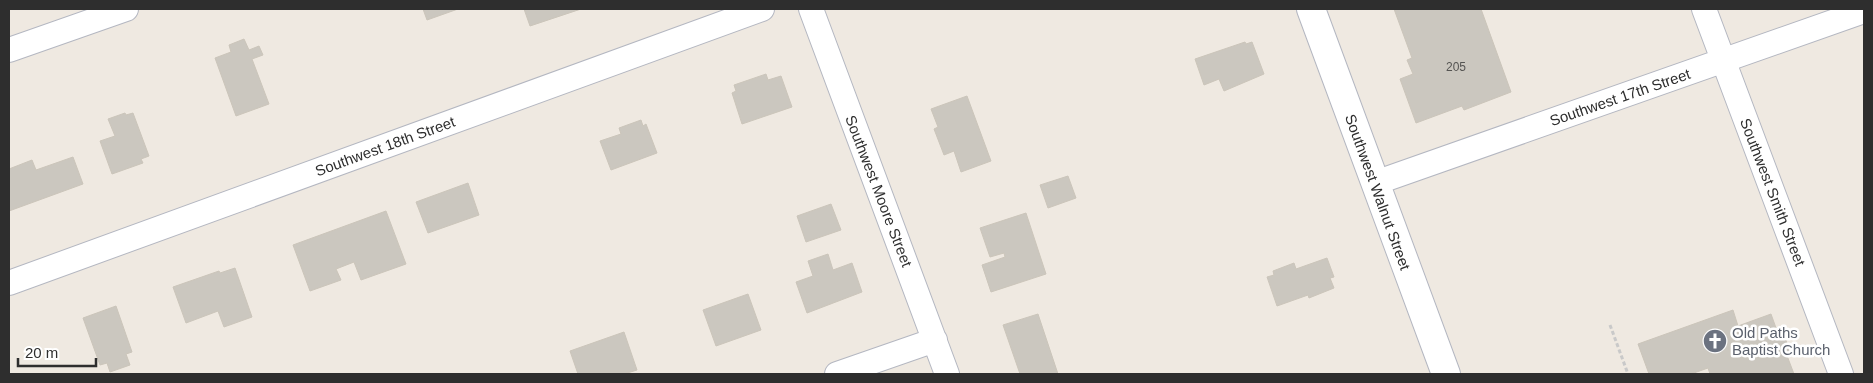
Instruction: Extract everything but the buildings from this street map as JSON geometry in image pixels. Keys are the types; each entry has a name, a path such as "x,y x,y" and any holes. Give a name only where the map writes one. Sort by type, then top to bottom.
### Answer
{"street":[{"path":"9,50 126,9"},
{"name":"Southwest 18th Street","path":"9,283 762,9"},
{"name":"Southwest Moore Street","path":"811,9 947,374"},
{"name":"Southwest Walnut Street","path":"1311,9 1446,374"},
{"name":"Southwest Smith Street","path":"1704,9 1841,374"},
{"name":"Southwest 17th Street","path":"1375,182 1864,11"},
{"path":"836,374 935,340"}],"path":[{"path":"1610,325 1628,374"}],"place":[{"name":"Old Paths Baptist Church","path":"1715,341"}]}
